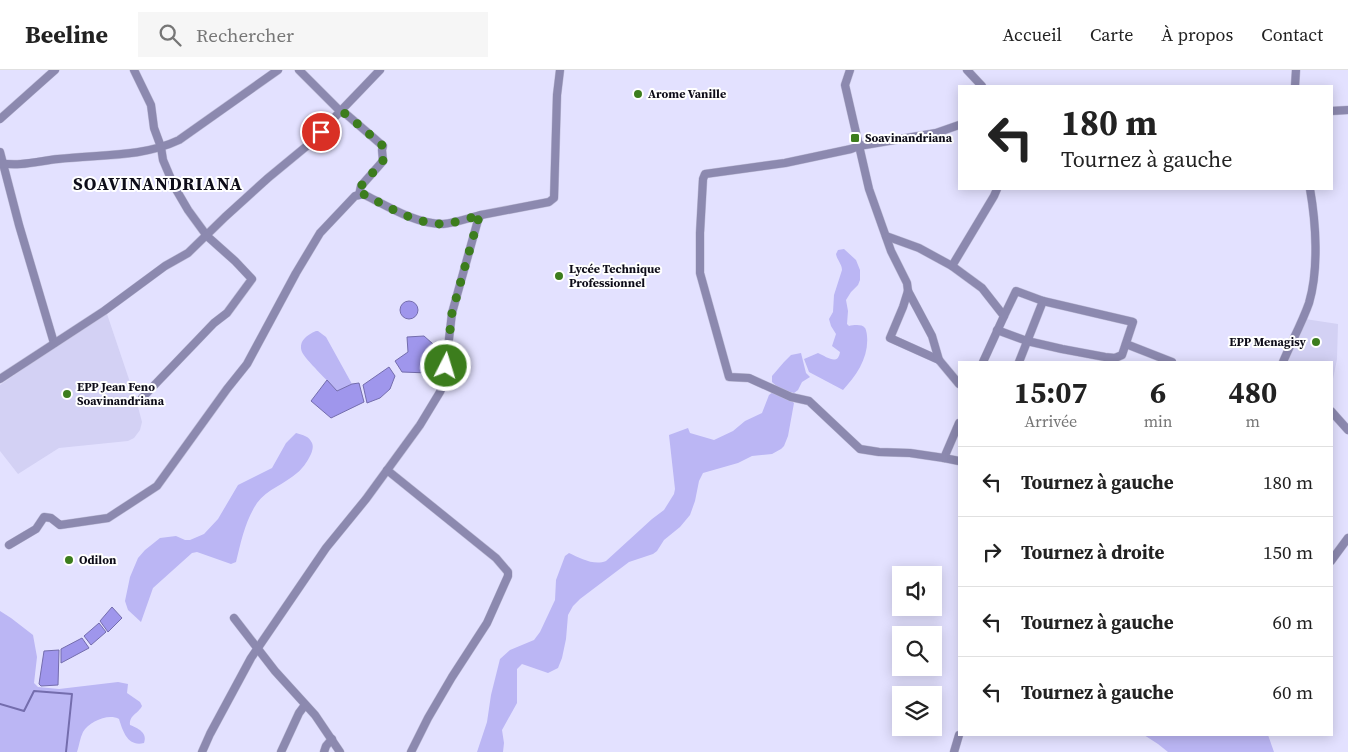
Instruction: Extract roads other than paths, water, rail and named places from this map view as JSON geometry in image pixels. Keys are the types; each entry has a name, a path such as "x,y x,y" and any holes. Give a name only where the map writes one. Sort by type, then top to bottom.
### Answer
{"street":[{"path":"1,117 55,70"},
{"path":"134,70 151,105 154,128 162,147 163,160 174,186 188,210 207,236 252,279 227,313 214,323 142,398"},
{"path":"2,163 9,165 59,158 112,156 162,147 179,140 278,70"},
{"path":"299,70 341,112 346,114 383,146 383,161 361,186 359,195"},
{"path":"0,379 104,310 165,266 188,253 262,184 308,145 380,70"},
{"path":"9,545 36,529 44,517 51,518 60,525 108,518 157,486 247,364 320,233 355,196 363,194 416,219 445,224 549,202 554,198 556,95 560,70"},
{"path":"850,70 845,85 869,189 891,251 907,283 908,291 932,336 939,360 958,383"},
{"path":"967,70 981,85"},
{"path":"1295,85 1296,70"},
{"path":"1333,111 1348,110"},
{"path":"958,126 936,133 859,146 785,162 705,174 703,179 700,233 700,273 729,377 749,378 791,397 809,401 860,449 958,461"},
{"path":"0,152 54,344"},
{"path":"952,266 994,196 996,190"},
{"path":"1283,361 1309,302 1315,267 1314,211 1310,190"},
{"path":"202,752 251,658 326,548 366,500 420,425 440,392 444,382 452,313 481,215"},
{"path":"886,236 919,248 952,266 982,288 1004,316"},
{"path":"908,291 890,338 939,360"},
{"path":"983,361 997,330 1016,291 1043,301 1133,322 1121,359 1062,349 1028,341 997,330"},
{"path":"1019,361 1043,301"},
{"path":"1126,344 1169,361"},
{"path":"1333,413 1348,430"},
{"path":"944,458 958,425"},
{"path":"387,470 496,558 508,572 508,576 487,623 452,677 411,752"},
{"path":"1333,558 1348,538"},
{"path":"234,618 315,715 340,752"},
{"path":"281,752 299,713 305,705"},
{"path":"954,752 959,736"},
{"path":"324,752 326,746 332,740"}],"waterway":[{"path":"0,704 24,711 34,691 72,694 66,752"}],"place":[{"name":"Arome Vanille","path":"638,94"},
{"name":"Soavinandriana","path":"855,138"},
{"name":"Lycée Technique Professionnel","path":"559,276"},
{"name":"EPP Menagisy","path":"1316,342"},
{"name":"EPP Jean Feno Soavinandriana","path":"67,394"},
{"name":"Odilon","path":"69,560"}],"district":[{"name":"SOAVINANDRIANA","path":"158,183"}]}
